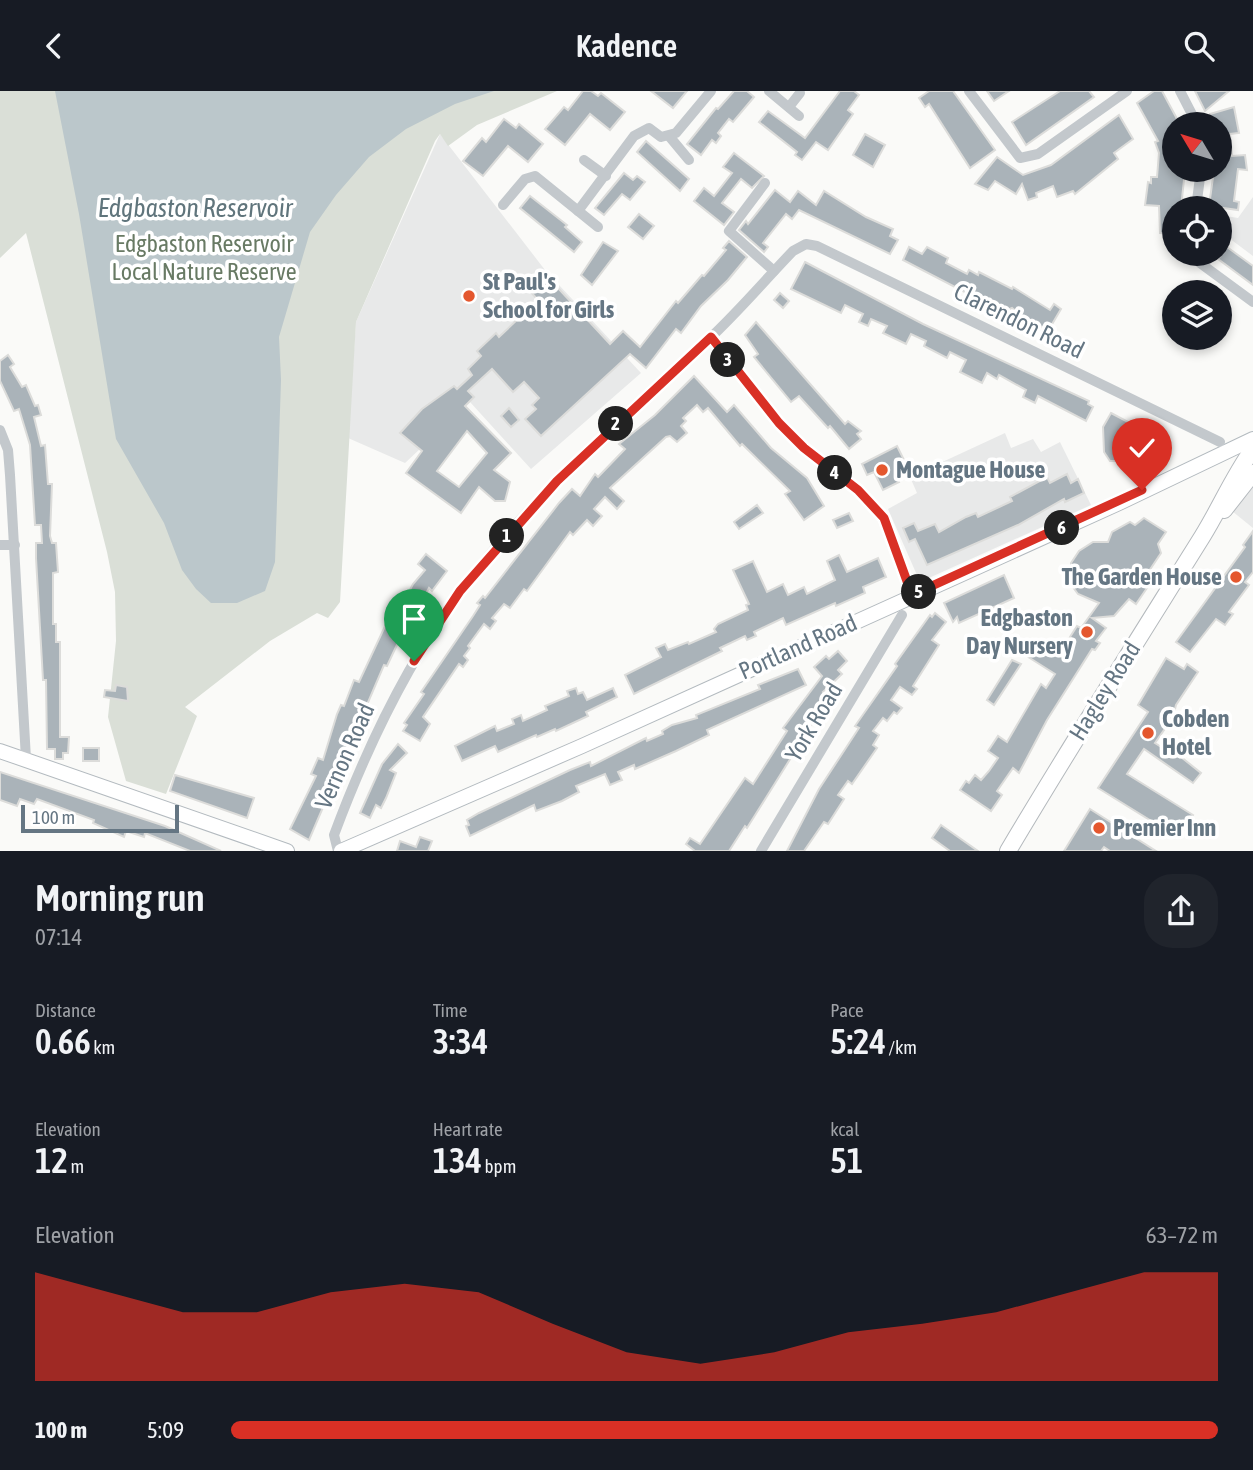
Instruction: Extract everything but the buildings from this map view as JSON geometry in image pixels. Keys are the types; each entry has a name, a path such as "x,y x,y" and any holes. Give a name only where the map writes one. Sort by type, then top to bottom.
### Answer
{"highway":[{"name":"Hagley Road","path":"1008,851 1103,692 1205,533 1233,477 1253,449"},
{"name":"Hagley Road","path":"1205,533 1253,474"}],"main road":[{"name":"Portland Road","path":"339,851 582,746 1253,439"},
{"path":"0,751 287,851"}],"street":[{"path":"578,211 634,136 649,128 661,137 676,133 711,91"},
{"path":"769,91 799,116"},
{"path":"969,91 1020,158 1038,154 1127,91"},
{"path":"1180,91 1191,112"},
{"path":"789,107 800,93"},
{"path":"669,137 689,160"},
{"path":"584,160 606,176"},
{"path":"503,205 525,179 535,176 598,227"},
{"path":"765,183 735,218 729,231 774,271"},
{"name":"Clarendon Road","path":"798,247 806,244 817,246 1220,442"},
{"name":"Vernon Road","path":"339,851 334,835 371,741 414,661 460,591 557,481 711,337 798,247"},
{"path":"1204,266 1253,302"},
{"path":"711,337 779,423 804,448 858,490 884,518 912,595"},
{"path":"0,430 8,450 26,759"},
{"path":"0,545 15,545"},
{"name":"York Road","path":"761,851 902,615"}],"shaded area":[{"name":"St Paul's School for Girls","path":"440,134 545,270 641,373 531,469 470,402 405,463 348,438 356,322"},
{"path":"1253,197 1253,256 1232,240 1232,217 1238,218"},
{"path":"1005,433 1011,448 1033,439 1041,452 1060,442 1091,505 920,582 888,509 917,493 910,477"},
{"path":"1253,481 1253,528 1232,511"}],"green space":[{"name":"Edgbaston Reservoir Local Nature Reserve","path":"0,91 557,91 477,125 448,146 440,134 435,141 356,322 340,602 328,618 317,613 270,641 185,707 197,716 166,794 126,781 108,717 116,641 115,592 107,552 26,233 0,258"}],"water":[{"name":"Edgbaston Reservoir","path":"55,91 494,91 455,104 406,129 369,157 336,195 310,232 279,337 281,380 275,562 265,591 237,603 211,603 196,589 182,570 164,523 116,439 79,214"}],"place":[{"name":"St Paul's School for Girls","path":"469,296"},
{"name":"Montague House","path":"882,470"},
{"name":"The Garden House","path":"1236,577"},
{"name":"Edgbaston Day Nursery","path":"1087,632"},
{"name":"Cobden Hotel","path":"1148,733"},
{"name":"Premier Inn","path":"1099,828"}],"route":[{"path":"414,661 460,591 557,481 711,337 779,423 804,448 858,490 884,518 912,595 1119,503 1142,490"}]}
